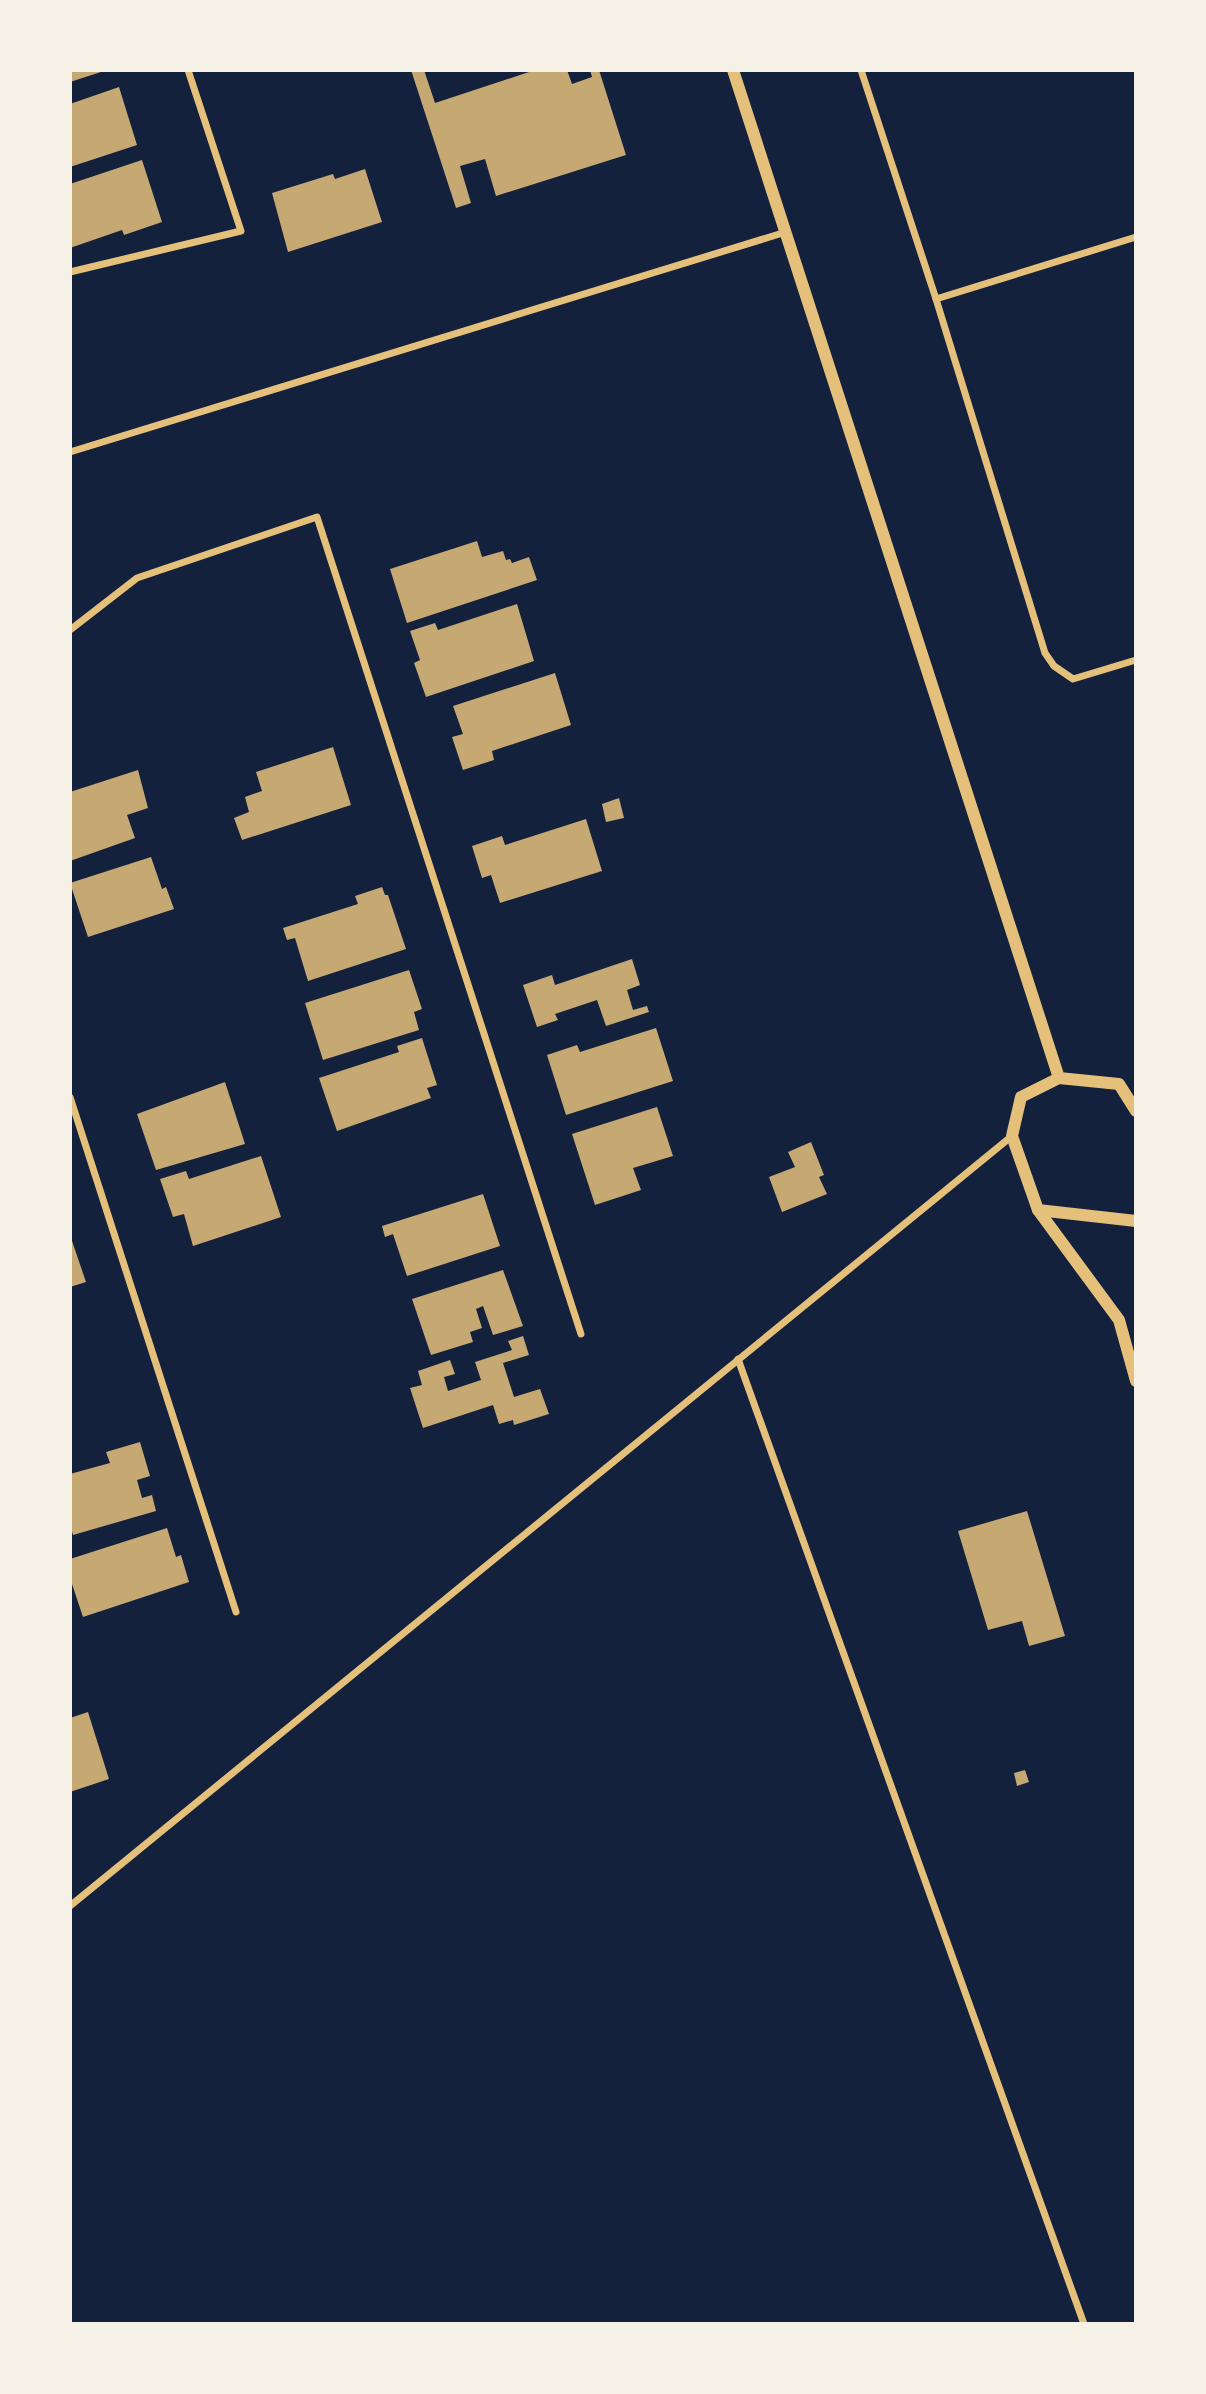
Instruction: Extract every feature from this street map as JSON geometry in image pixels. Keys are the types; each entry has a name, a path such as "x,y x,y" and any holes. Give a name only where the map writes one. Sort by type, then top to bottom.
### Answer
{"street":[{"path":"70,272 241,231 188,70"},
{"path":"733,70 1059,1078"},
{"path":"861,70 936,299 1045,653 1054,666 1073,679 1136,660"},
{"path":"70,452 787,232"},
{"path":"936,299 1136,237"},
{"path":"70,630 137,578 317,517 581,1334"},
{"path":"1136,1111 1119,1084 1059,1078 1021,1097 1012,1136 1038,1210 1119,1320 1136,1381"},
{"path":"70,1097 236,1612"},
{"path":"70,1906 1012,1136"},
{"path":"1038,1210 1136,1221"},
{"path":"738,1359 1084,2324"}],"building":[{"path":"70,70 104,70 104,71 70,82"},
{"path":"411,70 424,70 435,103 535,70 567,70 572,84 592,77 590,70 599,70 626,155 496,196 485,159 460,166 471,203 456,208"},
{"path":"119,87 137,145 70,167 70,104"},
{"path":"142,160 162,222 124,235 122,230 70,248 70,184"},
{"path":"365,169 382,222 288,252 272,193 333,174 335,179"},
{"path":"477,541 482,557 503,551 506,560 510,559 512,563 529,557 537,580 407,623 390,569"},
{"path":"517,604 534,661 426,697 414,663 420,660 410,631 435,623 438,630"},
{"path":"555,673 571,725 492,751 494,760 463,770 452,737 463,734 453,706"},
{"path":"333,747 351,805 242,840 234,818 249,812 245,797 262,791 256,772"},
{"path":"138,770 148,808 127,815 135,838 70,861 70,792"},
{"path":"619,798 624,818 606,822 602,804"},
{"path":"586,819 602,871 500,903 491,875 482,878 472,846 502,836 505,845"},
{"path":"151,857 162,889 166,887 174,909 88,937 70,883"},
{"path":"382,887 385,895 388,895 406,949 308,981 295,938 287,940 283,928 358,904 355,896"},
{"path":"632,959 640,985 627,990 633,1010 647,1006 649,1012 606,1026 597,1000 555,1014 558,1020 537,1027 523,985 552,975 555,985"},
{"path":"409,970 422,1009 414,1012 419,1030 323,1060 305,1003"},
{"path":"656,1028 673,1081 566,1115 547,1055 577,1045 580,1052"},
{"path":"422,1038 437,1085 427,1088 431,1098 337,1131 319,1078 399,1052 397,1046"},
{"path":"225,1082 245,1144 156,1170 137,1114"},
{"path":"657,1107 673,1156 633,1168 641,1190 595,1205 572,1134"},
{"path":"811,1142 824,1175 819,1177 827,1194 782,1212 769,1177 795,1167 788,1152"},
{"path":"261,1156 281,1217 193,1246 184,1214 173,1217 160,1179 186,1171 189,1179"},
{"path":"483,1194 500,1246 407,1276 393,1234 385,1237 382,1226"},
{"path":"70,1235 86,1282 70,1287"},
{"path":"503,1270 523,1326 493,1335 483,1306 476,1309 482,1328 470,1332 473,1342 431,1355 412,1299"},
{"path":"523,1336 529,1355 503,1363 514,1397 540,1389 549,1414 514,1425 513,1420 499,1424 493,1405 423,1428 410,1388 422,1385 418,1371 450,1360 455,1374 444,1377 448,1391 481,1380 475,1362 512,1350 508,1341"},
{"path":"140,1442 150,1476 137,1480 142,1498 152,1495 156,1511 73,1535 70,1524 70,1474 110,1463 106,1452"},
{"path":"1027,1511 1065,1636 1029,1646 1022,1621 988,1630 958,1531"},
{"path":"167,1528 176,1557 181,1555 189,1582 83,1617 70,1578 70,1559"},
{"path":"88,1712 109,1779 70,1792 70,1718"},
{"path":"1025,1770 1029,1782 1017,1786 1014,1773"}]}
